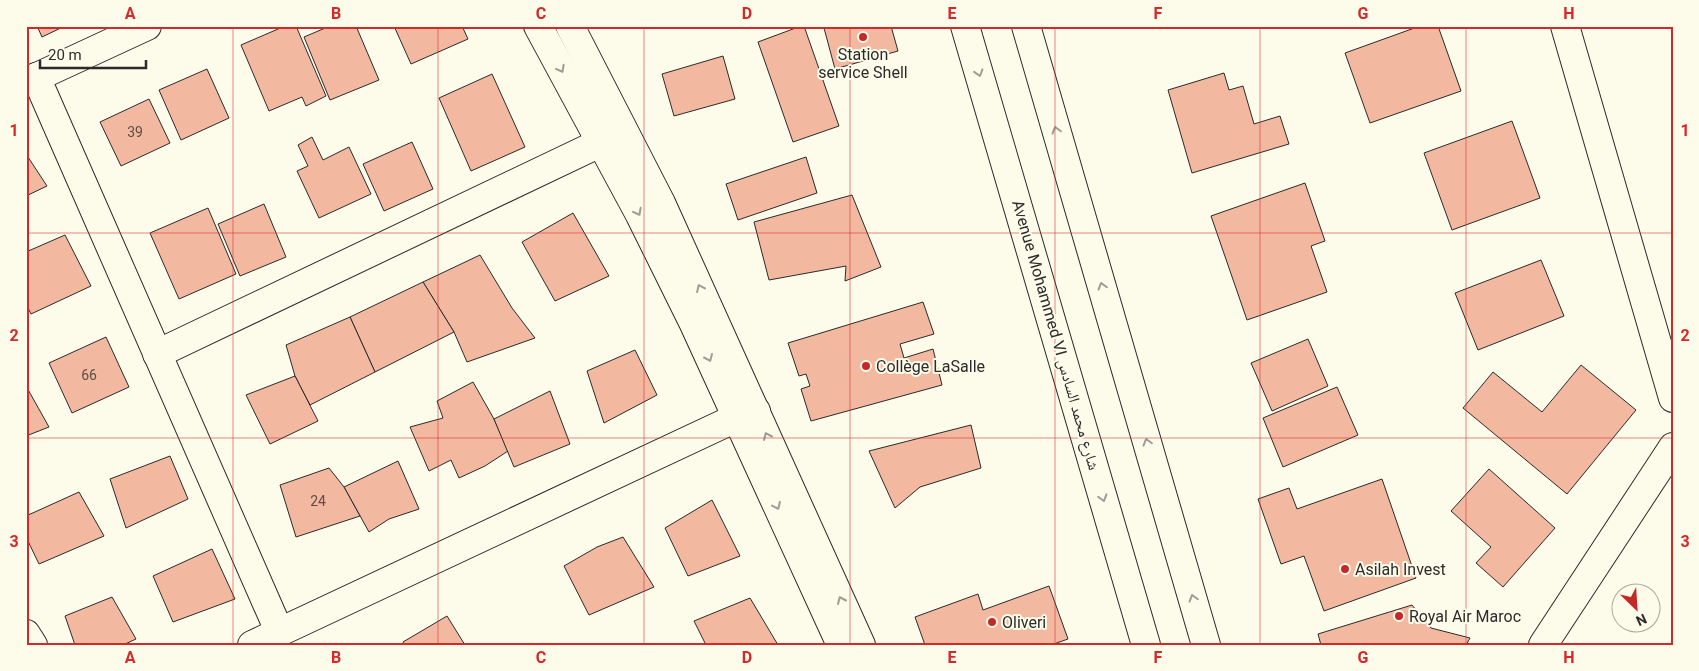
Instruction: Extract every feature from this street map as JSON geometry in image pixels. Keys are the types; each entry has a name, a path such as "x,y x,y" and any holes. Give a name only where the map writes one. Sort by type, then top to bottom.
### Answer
{"street":[{"path":"146,26 31,79 158,354 279,631"},
{"path":"538,26 612,137 661,203 841,645"},
{"path":"570,26 612,137"},
{"name":"Avenue Mohammed VI شارع محمد السادس","path":"965,26 1146,645"},
{"path":"1026,26 1206,645"},
{"path":"1565,26 1673,398"},
{"path":"158,354 612,137"},
{"path":"252,645 746,414"},
{"path":"746,414 861,645"},
{"path":"1543,645 1673,447"},
{"path":"26,634 33,645"}],"building":[{"path":"37,26 65,26 42,37"},
{"path":"285,26 296,26 326,96 306,106 302,97 269,111 241,45"},
{"path":"330,26 356,26 379,80 330,100 304,37"},
{"path":"394,26 462,26 468,39 411,64"},
{"path":"804,26 839,126 793,142 758,42"},
{"path":"831,26 891,26 898,51 835,69 824,28"},
{"path":"1420,26 1438,26 1461,91 1370,123 1345,53"},
{"path":"723,56 735,99 674,116 662,74"},
{"path":"207,69 229,118 181,140 159,90"},
{"path":"1224,73 1229,90 1243,86 1254,124 1280,116 1289,144 1192,173 1168,90"},
{"path":"492,74 525,147 471,171 439,98"},
{"path":"149,99 170,143 121,166 100,122"},
{"path":"1512,121 1540,198 1452,230 1424,153"},
{"path":"312,137 323,160 349,147 371,194 319,218 297,171 308,166 298,145"},
{"path":"412,142 433,189 384,211 363,164"},
{"path":"26,154 47,186 26,196"},
{"path":"806,157 817,193 738,220 726,184"},
{"path":"1305,183 1325,241 1311,246 1327,292 1247,320 1211,216"},
{"path":"852,195 881,267 845,281 846,266 769,280 754,222"},
{"path":"264,204 286,257 240,276 218,224"},
{"path":"208,208 236,274 179,299 150,233"},
{"path":"573,213 609,276 555,301 522,242"},
{"path":"65,235 91,286 31,314 26,304 26,252"},
{"path":"480,255 512,308 535,338 467,362 454,332 423,282"},
{"path":"1541,260 1564,316 1478,350 1455,293"},
{"path":"423,282 454,332 375,372 350,317"},
{"name":"Collège LaSalle","path":"923,302 934,334 900,344 904,358 933,349 942,385 811,421 801,389 810,386 806,374 799,376 788,343"},
{"path":"350,317 375,372 310,405 295,376 286,345"},
{"path":"106,337 129,387 72,413 49,363"},
{"path":"1308,339 1328,386 1272,411 1251,363"},
{"path":"635,350 657,395 604,423 587,371"},
{"path":"1581,365 1636,410 1567,494 1463,408 1493,372 1542,412"},
{"path":"295,376 318,421 270,444 246,395"},
{"path":"473,382 494,419 508,451 485,466 459,478 451,460 429,471 410,427 443,418 437,401"},
{"path":"26,386 49,427 26,436"},
{"path":"1337,387 1358,435 1283,467 1263,418"},
{"path":"550,391 570,444 514,467 494,419"},
{"path":"971,425 981,468 920,487 895,508 869,451"},
{"path":"170,456 188,499 126,528 110,479"},
{"path":"398,461 419,509 389,519 369,532 344,487"},
{"path":"329,468 344,487 360,516 296,537 280,485"},
{"path":"1489,469 1555,528 1503,587 1476,563 1491,547 1451,511"},
{"path":"1382,479 1416,578 1324,611 1304,556 1281,564 1258,499 1289,488 1297,509"},
{"path":"79,492 104,536 39,564 26,537 26,516"},
{"path":"712,500 740,556 688,576 665,528"},
{"path":"623,537 654,587 589,615 564,566 597,547"},
{"path":"212,549 235,599 173,622 153,576"},
{"path":"1049,586 1068,639 1051,645 925,645 915,617 978,594 983,610"},
{"path":"112,597 136,639 123,645 75,645 65,616"},
{"path":"750,598 778,645 706,645 694,621"},
{"name":"Royal Air Maroc","path":"1412,605 1431,628 1470,638 1466,645 1321,645 1318,634"},
{"path":"447,616 465,645 404,645 403,642"}],"place":[{"name":"Station service Shell","path":"863,37"},
{"name":"Collège LaSalle","path":"866,366"},
{"name":"Asilah Invest","path":"1345,569"},
{"name":"Royal Air Maroc","path":"1399,616"},
{"name":"Oliveri","path":"992,622"}]}
